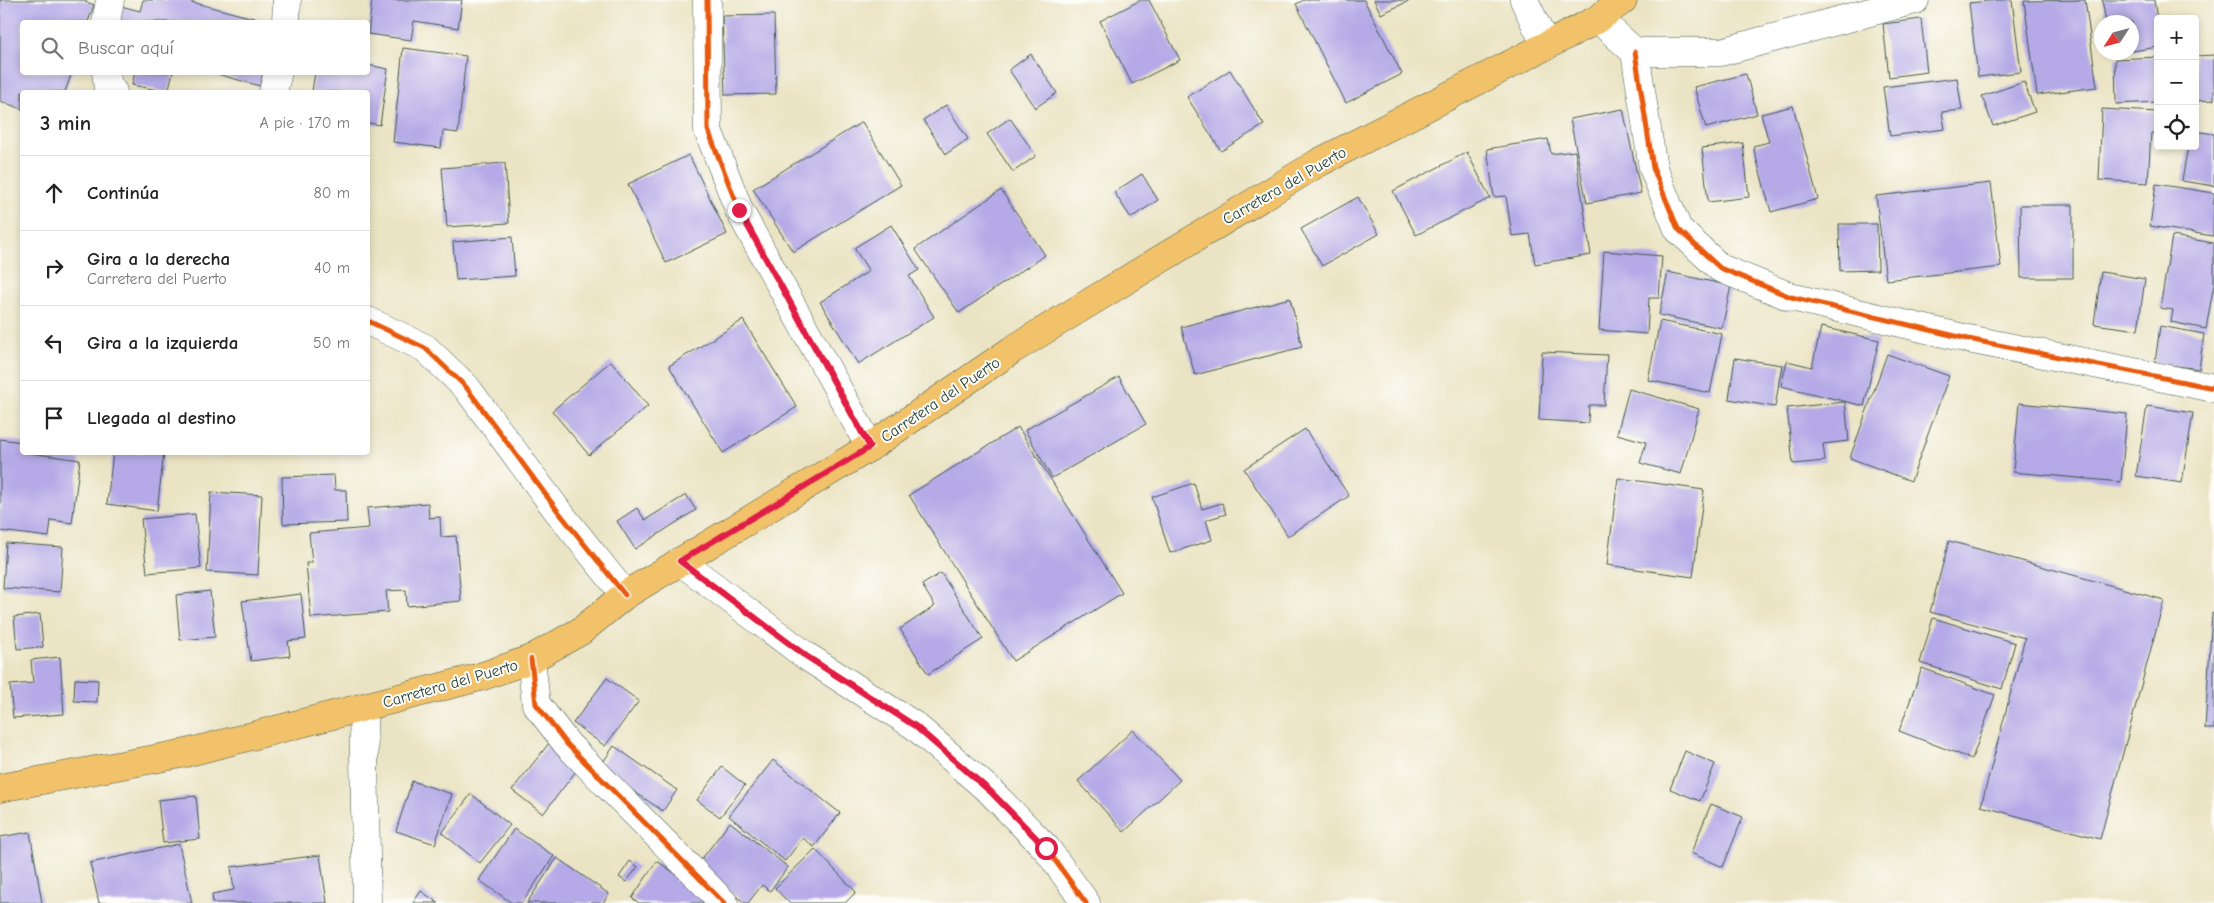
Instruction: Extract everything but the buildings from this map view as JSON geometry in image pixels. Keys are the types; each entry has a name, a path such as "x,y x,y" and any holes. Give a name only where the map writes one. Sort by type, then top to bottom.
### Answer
{"main road":[{"name":"Carretera del Puerto","path":"0,788 186,754 480,677 530,660 581,631 625,595 870,447 1012,350 1318,163 1598,19 1623,0"}],"street":[{"path":"106,20 110,0"},
{"path":"286,20 287,0"},
{"path":"707,0 708,130 739,210 870,447"},
{"path":"1524,0 1546,46"},
{"path":"1635,52 1720,52 1915,0"},
{"path":"1598,19 1635,52 1653,168 1678,229 1720,268 1800,299 1968,340 2214,388"},
{"path":"106,75 110,90"},
{"path":"274,90 277,75"},
{"path":"370,322 425,348 466,387 557,510 625,595"},
{"path":"680,561 806,656 915,726 991,792 1046,848 1086,903"},
{"path":"530,660 536,704 567,744 724,903"},
{"path":"363,708 367,903"}],"cycle path":[{"path":"707,0 708,130 739,210 870,447"},
{"path":"1635,52 1653,168 1678,229 1720,268 1791,297 1968,339 2214,388"},
{"path":"370,322 425,348 466,387 557,510 625,595"},
{"path":"680,561 806,656 915,726 991,792 1046,848 1086,903"},
{"path":"531,659 536,704 567,744 724,903"}],"route":[{"path":"739,210 870,447 680,561 806,656 915,726 991,792 1046,848"}]}
